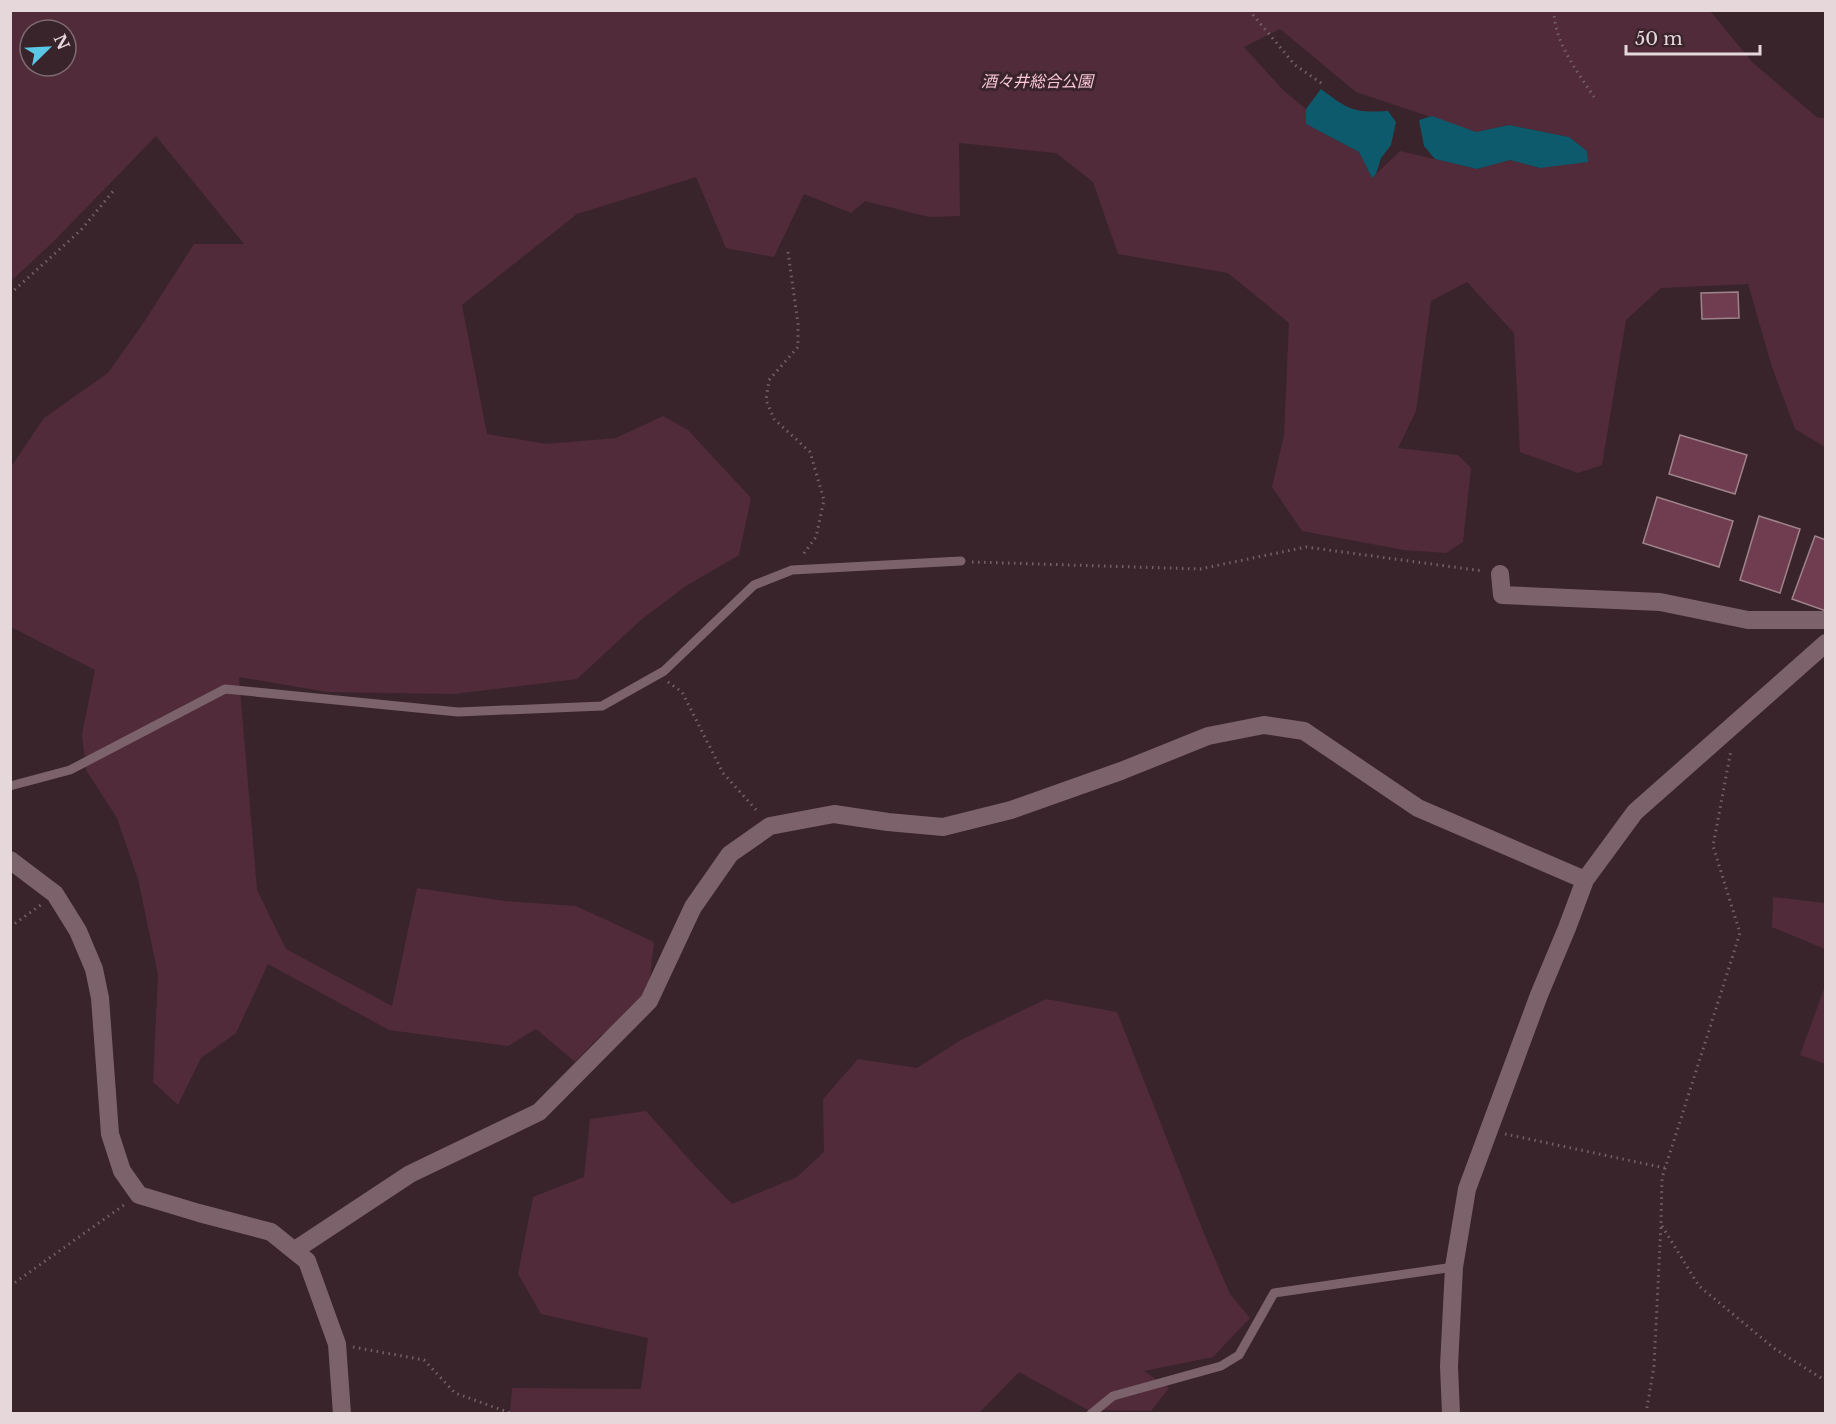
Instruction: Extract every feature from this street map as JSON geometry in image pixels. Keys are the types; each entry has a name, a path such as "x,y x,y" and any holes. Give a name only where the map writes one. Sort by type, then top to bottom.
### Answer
{"street":[{"path":"1500,574 1502,595 1660,602 1748,620 1826,620"},
{"path":"1451,1413 1449,1366 1454,1267 1467,1189 1539,995 1585,880 1635,812 1826,643"},
{"path":"295,1250 410,1174 539,1112 649,1001 693,907 730,854 770,826 834,814 943,827 1011,810 1121,771 1208,736 1264,725 1304,732 1418,808 1585,880"},
{"path":"10,860 55,894 78,931 94,969 100,998 110,1134 122,1171 139,1195 271,1232 307,1261 337,1344 342,1413"}],"lane":[{"path":"10,786 70,770 225,689 458,712 602,706 664,671 754,585 792,570 961,561"},
{"path":"1091,1413 1113,1396 1221,1366 1239,1355 1274,1293 1454,1267"}],"path":[{"path":"1249,10 1295,64 1324,85"},
{"path":"1554,10 1554,23 1563,46 1594,97"},
{"path":"10,294 81,230 115,189"},
{"path":"788,252 798,324 798,347 769,381 766,400 774,419 810,452 824,500 816,537 792,570"},
{"path":"961,561 1200,569 1306,547 1500,574"},
{"path":"657,675 682,692 723,773 770,826"},
{"path":"1646,1413 1654,1366 1662,1224 1662,1178 1740,933 1713,846 1736,722"},
{"path":"10,927 55,894"},
{"path":"1489,1130 1665,1168"},
{"path":"10,1286 139,1195"},
{"path":"1662,1224 1699,1286 1775,1349 1826,1381"},
{"path":"337,1344 424,1360 455,1393 513,1413"}],"green space":[{"name":"酒々井総合公園","path":"11,11 1710,11 1753,63 1818,118 1825,118 1825,447 1795,429 1772,367 1748,284 1661,288 1626,320 1602,465 1578,473 1520,452 1514,333 1467,282 1431,301 1416,411 1398,448 1458,455 1471,468 1463,542 1446,553 1404,550 1302,531 1272,487 1284,435 1289,323 1228,273 1118,254 1093,182 1056,153 959,143 960,216 929,217 865,201 851,213 804,194 774,257 726,248 696,177 577,214 462,305 487,434 546,444 616,438 663,416 688,430 751,498 739,555 686,586 642,619 577,679 454,694 327,692 239,677 257,890 286,949 392,1006 417,888 505,901 576,906 654,942 648,994 619,1026 601,1035 575,1062 536,1029 508,1046 389,1030 268,964 236,1033 201,1058 178,1105 153,1082 158,975 138,879 117,818 86,770 82,734 95,670 11,627 11,467 44,418 108,373 194,244 244,244 156,136 52,243 11,281","holes":["1280,29 1356,92 1476,132 1509,125 1569,137 1587,151 1540,168 1510,160 1477,169 1400,151 1372,178 1359,152 1306,124 1306,109 1284,91 1244,47"]},
{"path":"1773,897 1825,903 1825,949 1772,927"},
{"path":"1825,986 1826,1064 1800,1055"},
{"path":"1046,999 1117,1012 1230,1294 1250,1318 1213,1357 1144,1371 1169,1388 1151,1411 1088,1410 1019,1372 979,1413 510,1414 512,1388 641,1389 648,1338 541,1314 518,1274 533,1197 584,1177 590,1119 646,1111 732,1204 797,1177 824,1152 823,1099 858,1059 917,1068 961,1040"}],"water":[{"path":"1321,89 1352,109 1388,111 1396,122 1391,145 1381,158 1376,174 1372,178 1359,152 1306,124 1306,109"},
{"path":"1432,116 1476,132 1509,125 1569,137 1587,151 1588,162 1540,168 1510,160 1477,169 1435,159 1424,146 1419,120"}],"building":[{"path":"1738,292 1739,318 1702,319 1701,293"},
{"path":"1680,435 1747,455 1735,494 1669,474"},
{"path":"1657,497 1733,521 1719,567 1643,543"},
{"path":"1759,516 1800,529 1780,593 1740,580"},
{"path":"1815,536 1826,540 1826,611 1792,599"}]}
